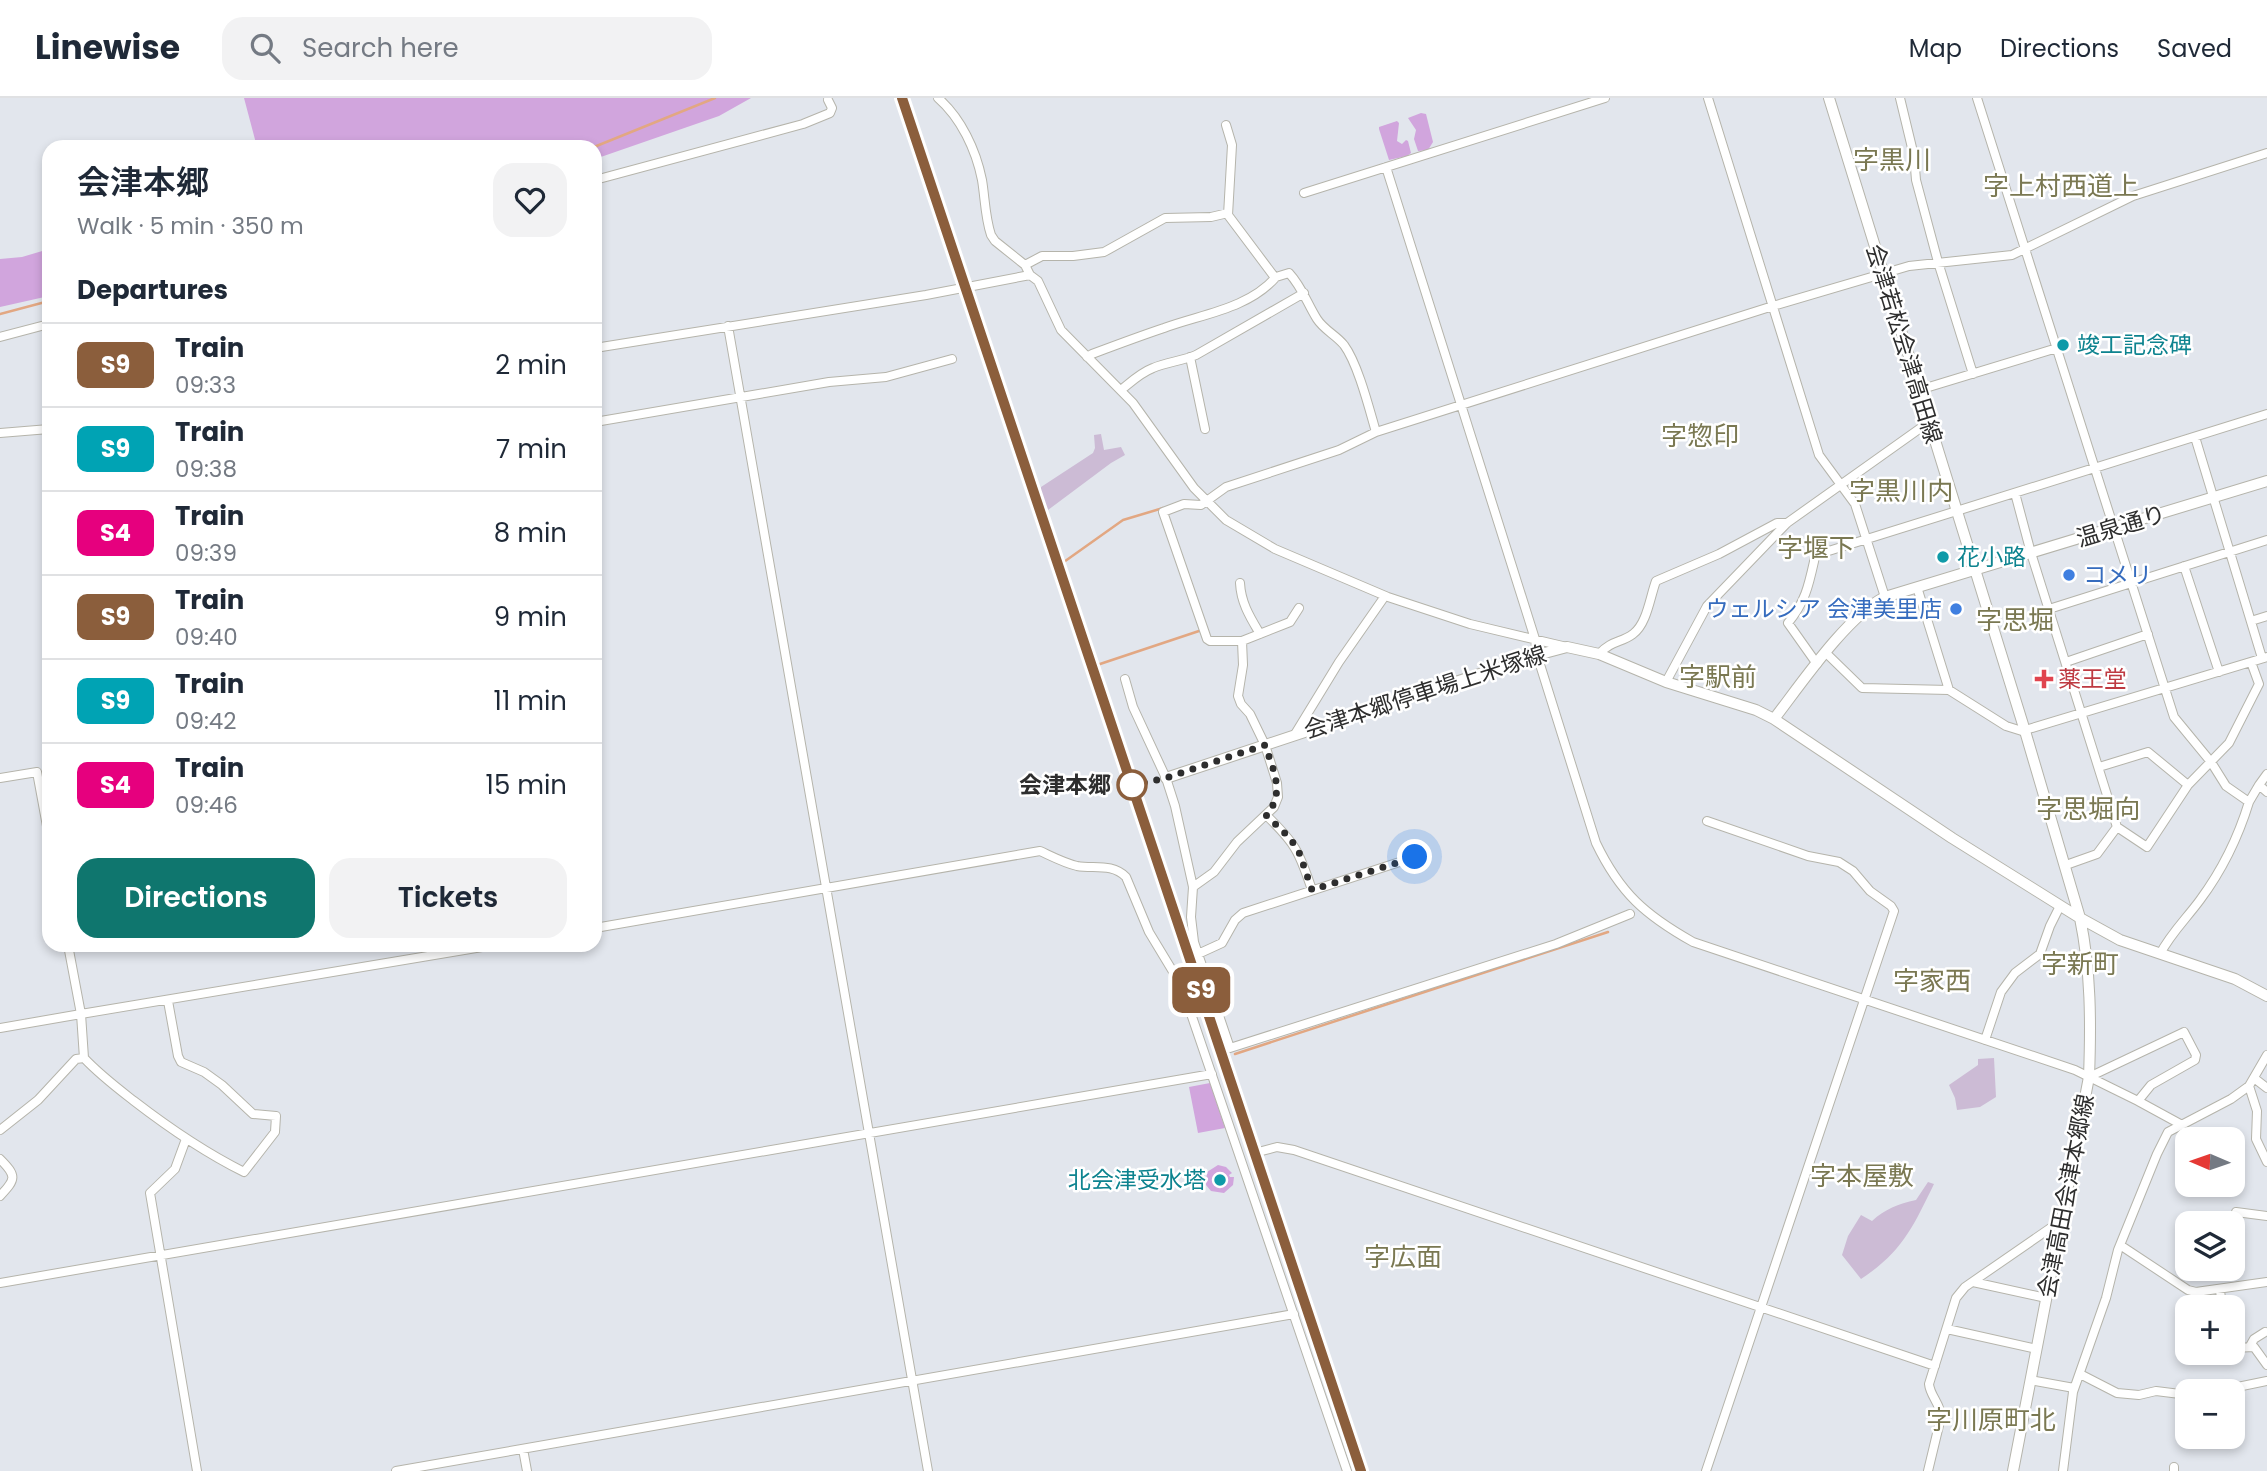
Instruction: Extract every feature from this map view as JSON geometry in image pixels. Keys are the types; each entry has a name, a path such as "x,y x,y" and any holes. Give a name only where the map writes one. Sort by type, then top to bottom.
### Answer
{"main road":[{"name":"会津若松会津高田線","path":"1829,98 2025,731 2080,918"},
{"name":"温泉通り","path":"1773,719 1866,608 1885,597 2267,481"},
{"name":"会津本郷停車場上米塚線","path":"1166,778 1567,647 1599,654 1666,682 1756,710 2080,918"},
{"path":"2080,918 2120,940 2235,979 2267,996"},
{"name":"会津高田会津本郷線","path":"2013,1471 2089,1077 2090,980 2080,918"}],"street":[{"path":"938,98 958,120 973,152 980,173 991,235 995,241 1025,265 1030,275 1038,281 1061,330 1121,390 1194,488 1226,520 1275,549 1385,596 1470,624 1567,647"},
{"path":"1304,193 1605,98"},
{"path":"1708,98 1819,455 1855,504 1885,597"},
{"path":"1900,98 1914,156 1914,172 1938,262 1973,374"},
{"path":"1977,98 2174,717 2211,762 2226,786 2249,802"},
{"path":"602,178 803,124 830,113 832,108 828,100"},
{"path":"1226,125 1232,145 1228,213 1276,277"},
{"path":"1299,608 1290,622 1242,641 1210,642 1163,512 1184,505 1201,505 1226,486 1339,450 1376,432 1773,306 1915,265 2009,255 2133,196 2267,153"},
{"path":"1386,167 1535,639 1537,655 1596,843 1621,887 1666,927 1693,942 2089,1077 2182,1125"},
{"path":"1025,265 1042,256 1104,253 1165,218 1211,217 1228,213"},
{"path":"1087,358 1166,327 1225,309 1268,286 1276,277 1289,273 1304,293 1319,323 1345,347 1376,432"},
{"path":"602,347 926,295 1030,275"},
{"path":"1121,390 1140,374 1190,358 1304,293"},
{"path":"0,337 42,326"},
{"path":"728,326 928,1471"},
{"path":"1919,390 2057,348"},
{"path":"1190,358 1205,429"},
{"path":"602,421 829,382 886,377 952,359"},
{"path":"1817,664 1788,623 1800,608 1808,590 1815,557 2267,414"},
{"path":"1666,682 1707,606 1787,523 1929,422"},
{"path":"0,433 42,430"},
{"path":"1826,653 1866,690 1949,690 2018,731 2265,657 2251,621 2195,437"},
{"path":"2015,493 2031,553 2117,827 2147,846 2188,785 2229,743 2259,684 2251,662"},
{"path":"1599,654 1608,644 1632,635 1641,626 1656,581 1719,554 1777,523 1787,523"},
{"path":"2049,609 2267,540"},
{"path":"2184,566 2219,672"},
{"path":"1240,583 1244,607 1260,634"},
{"path":"1917,587 1949,690"},
{"path":"1295,734 1339,662 1385,596"},
{"path":"2251,621 2267,616"},
{"path":"2066,662 2148,634"},
{"path":"1193,887 1214,872 1237,842 1274,807 1278,789 1265,745 1238,696 1243,665 1242,641"},
{"path":"1125,679 1133,708 1166,778 1175,806 1193,887 1191,917 1194,942 1230,1048 1556,944 1630,914"},
{"path":"2099,767 2148,752 2188,785"},
{"path":"0,778 37,772 42,799"},
{"path":"2160,954 2167,939 2198,902 2231,853 2249,802 2267,774"},
{"path":"2259,785 2267,792"},
{"path":"1266,815 1290,838 1299,852 1312,890"},
{"path":"1706,1471 1894,911 1870,891 1853,871 1839,862 1808,856 1707,821"},
{"path":"2066,865 2097,855 2117,827"},
{"path":"602,927 1040,850 1077,866 1112,868 1120,872 1126,877 1149,932 1175,975 1187,1002 1347,1471"},
{"path":"1198,954 1222,943 1235,920 1243,913 1415,857"},
{"path":"1985,1040 2001,992 2015,972 2040,954 2060,906"},
{"path":"69,952 81,1014 84,1058 101,1077 153,1117 215,1157 244,1172 275,1132 276,1116 253,1114 222,1085 204,1072 181,1062 168,1001"},
{"path":"0,1028 453,952"},
{"path":"2089,1077 2184,1032 2196,1055 2194,1062 2151,1085 2138,1101"},
{"path":"2063,1471 2074,1388 2106,1298 2120,1245 2157,1154 2168,1132 2231,1099 2252,1082 2267,1055"},
{"path":"0,1130 38,1100 76,1059 84,1058"},
{"path":"0,1283 1212,1074"},
{"path":"2252,1082 2267,1088"},
{"path":"2252,1082 2257,1111 2256,1139 2267,1162"},
{"path":"186,1139 176,1169 150,1193 197,1471"},
{"path":"1262,1151 1287,1147 1934,1366"},
{"path":"0,1159 14,1177 0,1196"},
{"path":"2245,1214 2267,1216"},
{"path":"1928,1471 1941,1417 1941,1410 1930,1390 1934,1366 1956,1298 1965,1287 2062,1220"},
{"path":"2120,1245 2188,1290 2203,1292 2267,1282"},
{"path":"1973,1282 2046,1298"},
{"path":"2220,1290 2221,1295"},
{"path":"396,1471 1294,1314"},
{"path":"1947,1329 2037,1349"},
{"path":"2250,1346 2254,1339 2265,1332"},
{"path":"2245,1347 2257,1350 2267,1365"},
{"path":"2080,1374 2117,1393 2139,1395 2156,1391 2175,1393"},
{"path":"2030,1380 2074,1388"},
{"path":"2245,1385 2267,1381"},
{"path":"523,1449 527,1471"}],"shaded area":[{"path":"244,98 751,98 719,116 602,157 602,140 255,140"},
{"path":"1426,114 1433,142 1428,150 1418,151 1414,139 1416,130 1408,118"},
{"path":"1397,121 1397,141 1402,144 1408,141 1411,153 1389,160 1379,127"},
{"path":"42,251 42,298 0,307 0,259 22,257"},
{"path":"1101,434 1104,450 1121,447 1125,455 1048,510 1041,497 1041,487 1093,453 1094,435"},
{"path":"1994,1058 1996,1097 1980,1107 1957,1110 1949,1085 1978,1065 1978,1059"},
{"path":"1210,1083 1225,1128 1198,1133 1189,1087"},
{"name":"北会津受水塔","path":"1218,1165 1226,1167 1232,1173 1230,1177 1234,1177 1233,1185 1224,1193 1211,1191 1206,1185 1207,1172"},
{"path":"1928,1182 1934,1184 1905,1238 1887,1259 1861,1279 1842,1255 1848,1236 1861,1215 1872,1221 1892,1207 1916,1200"}],"waterway":[{"path":"602,144 715,98"},
{"path":"0,314 42,303"},
{"path":"1061,564 1123,520 1163,508"},
{"path":"1097,665 1199,631"},
{"path":"1235,1054 1608,932"}],"railway":[{"path":"902,98 1361,1471"}],"train":[{"name":"S9","path":"902,98 1361,1471"}],"place":[{"name":"竣工記念碑","path":"2063,345"},
{"name":"花小路","path":"1943,557"},
{"name":"コメリ","path":"2069,575"},
{"name":"ウェルシア 会津美里店","path":"1956,609"},
{"name":"薬王堂","path":"2044,679"},
{"name":"会津本郷","path":"1132,785"},
{"name":"北会津受水塔","path":"1220,1180"}],"district":[{"name":"字黒川","path":"1892,160"},
{"name":"字上村西道上","path":"2061,186"},
{"name":"字惣印","path":"1700,436"},
{"name":"字黒川内","path":"1901,491"},
{"name":"字堰下","path":"1816,548"},
{"name":"字思堀","path":"2015,620"},
{"name":"字駅前","path":"1718,677"},
{"name":"字思堀向","path":"2088,809"},
{"name":"字新町","path":"2080,964"},
{"name":"字家西","path":"1932,981"},
{"name":"字本屋敷","path":"1862,1176"},
{"name":"字広面","path":"1403,1257"},
{"name":"字川原町北","path":"1991,1420"}],"route":[{"path":"1132,785 1166,778 1265,745 1278,789 1274,807 1266,815 1290,838 1299,852 1312,890 1415,857"}]}
